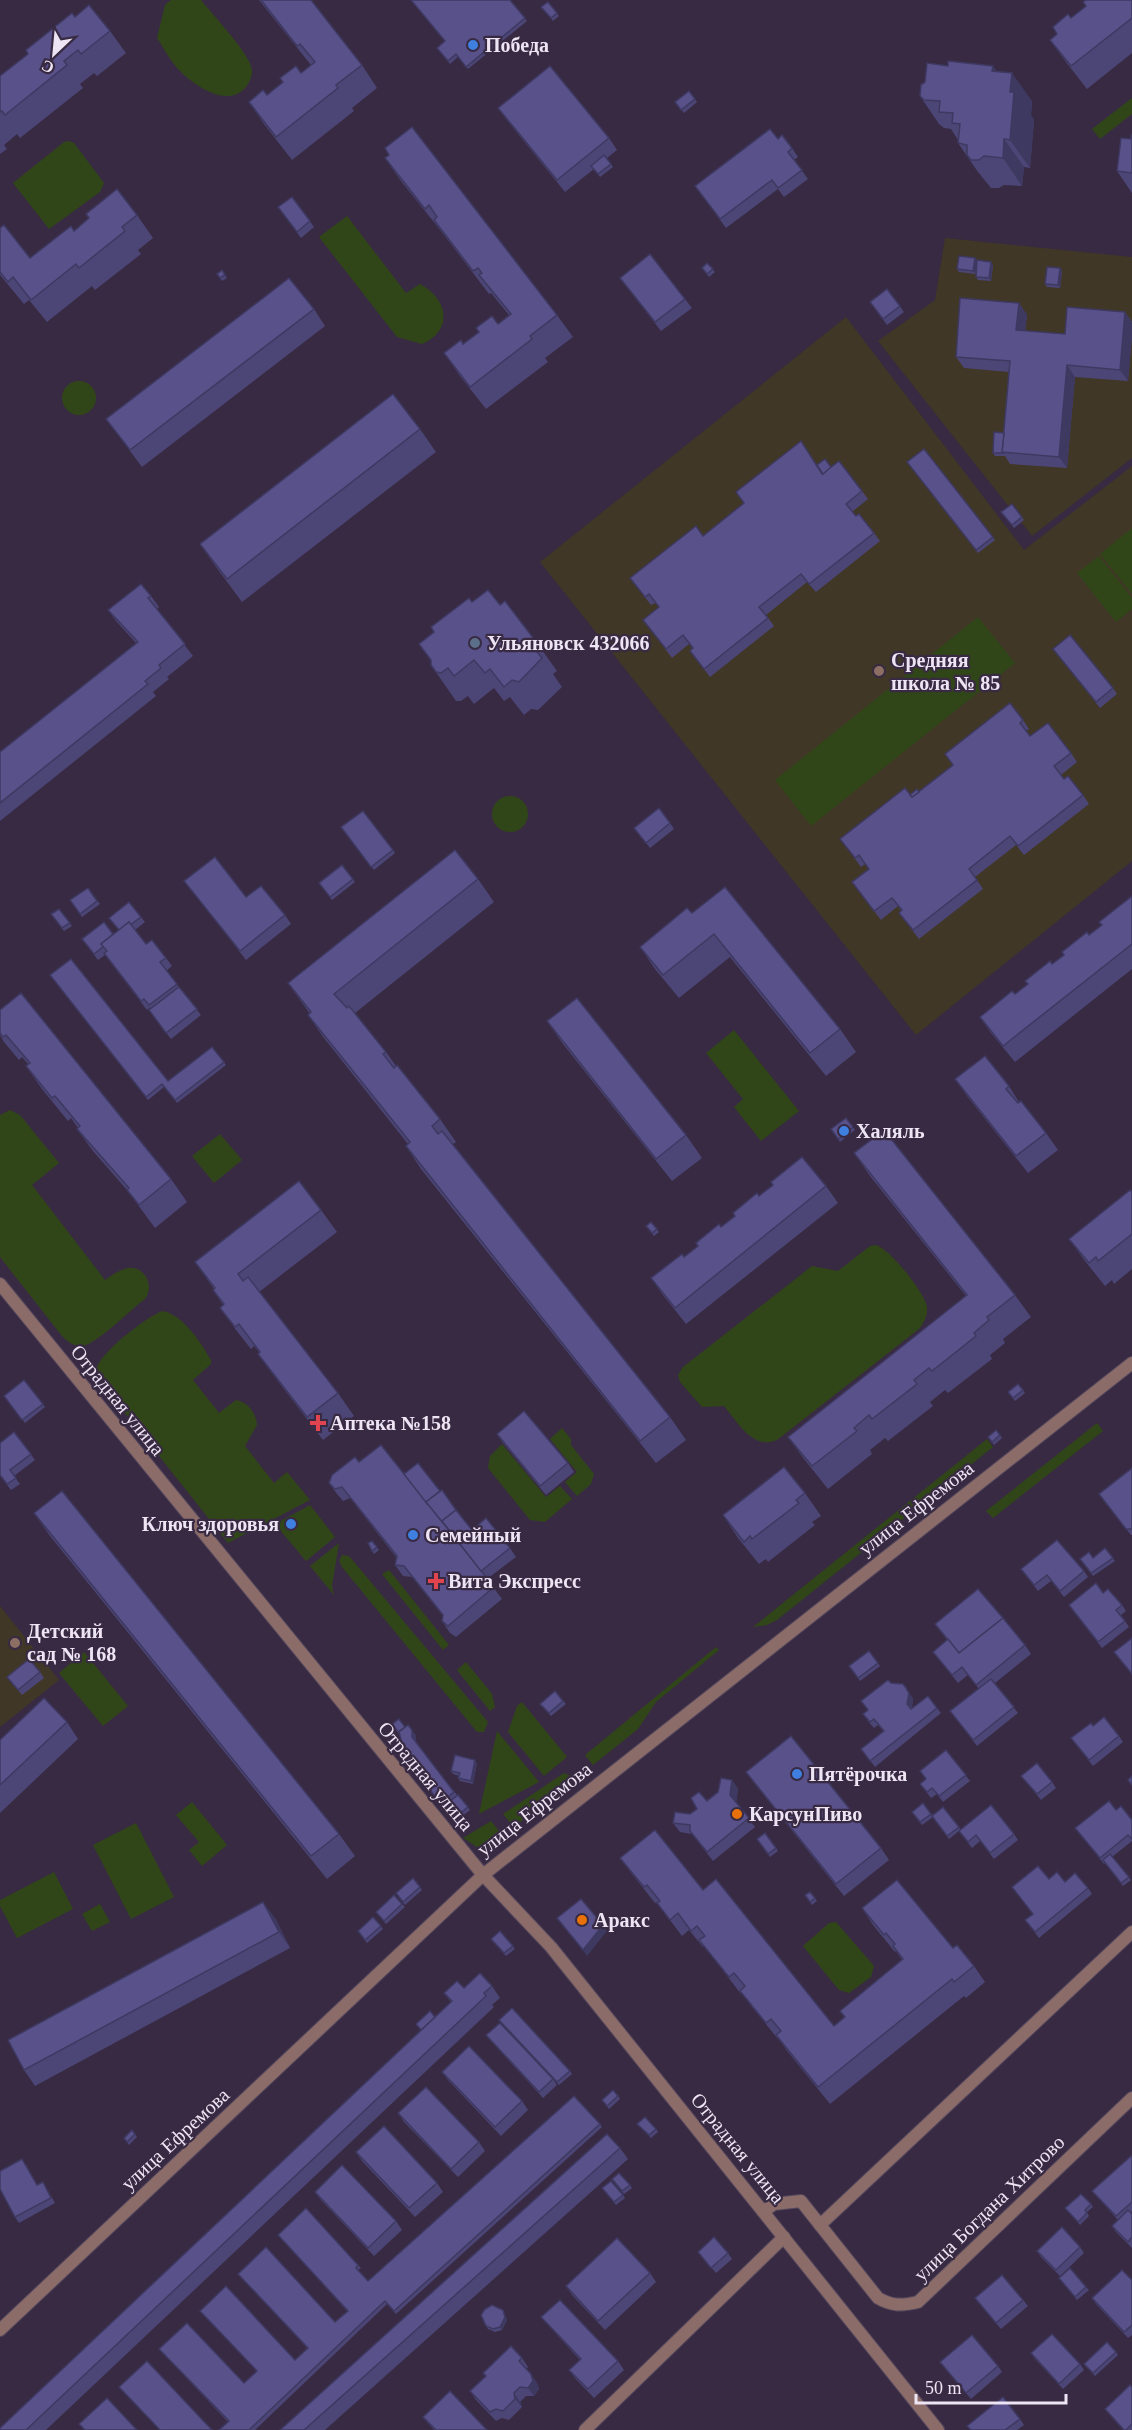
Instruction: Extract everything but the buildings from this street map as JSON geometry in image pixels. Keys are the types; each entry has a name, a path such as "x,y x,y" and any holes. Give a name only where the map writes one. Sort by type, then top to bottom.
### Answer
{"street":[{"name":"Отрадная улица","path":"0,1284 355,1722 483,1875 551,1947 938,2430"},
{"name":"улица Ефремова","path":"0,2330 483,1875 1132,1364"},
{"path":"820,2225 1132,1932"},
{"name":"улица Богдана Хитрово","path":"764,2211 774,2204 801,2201 878,2298 888,2304 903,2306 918,2302 1132,2098"},
{"path":"585,2430 784,2237"}],"shaded area":[{"path":"945,238 1132,257 1132,458 1032,536 878,341 935,300"},
{"name":"Средняя школа № 85","path":"846,317 1024,550 1132,466 1132,861 916,1035 540,562"},
{"name":"Детский сад № 168","path":"0,1606 59,1680 0,1727"}],"green space":[{"path":"171,0 201,0 243,51 251,66 252,75 247,86 238,94 230,96 212,93 187,78 171,60 157,38 165,5"},
{"path":"1132,98 1132,114 1100,139 1092,129"},
{"path":"64,142 74,143 104,183 100,192 49,229 13,183"},
{"path":"347,216 406,293 420,284 437,298 444,314 443,323 432,338 422,344 397,337 319,237"},
{"path":"79,381 91,386 96,398 91,410 79,415 67,410 62,398 67,386"},
{"path":"1132,528 1132,594 1100,554"},
{"path":"1099,556 1132,598 1132,609 1116,622 1077,573"},
{"path":"978,617 1015,663 811,826 775,780"},
{"path":"510,796 523,801 528,814 523,827 510,832 497,827 492,814 497,801"},
{"path":"734,1030 799,1111 761,1141 734,1107 743,1099 706,1053"},
{"path":"10,1110 20,1115 59,1163 32,1185 105,1280 128,1268 139,1270 147,1278 149,1288 145,1299 106,1332 83,1346 71,1344 62,1336 0,1257 0,1115"},
{"path":"220,1134 242,1160 214,1183 192,1156"},
{"path":"876,1245 890,1254 914,1282 927,1307 924,1322 919,1329 777,1440 768,1442 753,1438 746,1433 724,1406 702,1407 680,1382 678,1375 683,1367 812,1266 838,1271 870,1246"},
{"path":"162,1311 170,1313 184,1323 211,1360 211,1364 193,1380 219,1413 236,1400 248,1406 253,1412 257,1425 245,1446 274,1483 287,1472 310,1500 228,1543 95,1375 103,1358 121,1339"},
{"path":"1097,1423 1103,1431 993,1518 986,1511"},
{"path":"562,1428 571,1439 571,1445 594,1474 591,1484 577,1496 565,1482 577,1472 550,1439"},
{"path":"987,1439 993,1447 777,1620 767,1625 753,1627"},
{"path":"502,1444 546,1497 560,1486 572,1499 545,1522 530,1520 488,1468 490,1456"},
{"path":"310,1505 335,1537 306,1561 275,1524"},
{"path":"339,1543 332,1586 334,1595 310,1566"},
{"path":"342,1555 349,1556 488,1722 484,1732 477,1732 342,1567 339,1561"},
{"path":"389,1570 449,1645 443,1650 382,1574"},
{"path":"716,1647 719,1650 656,1702 638,1729 593,1765 585,1755"},
{"path":"84,1652 128,1706 103,1726 59,1673"},
{"path":"466,1662 492,1694 495,1707 490,1711 457,1670"},
{"path":"522,1702 567,1757 544,1776 508,1732 517,1706"},
{"path":"497,1731 539,1782 479,1814"},
{"path":"564,1773 575,1778 514,1827 503,1814"},
{"path":"192,1802 227,1845 202,1866 189,1850 199,1842 176,1815"},
{"path":"491,1821 504,1837 491,1845 477,1847 463,1838"},
{"path":"136,1823 174,1897 131,1919 93,1845"},
{"path":"54,1872 73,1909 17,1938 0,1906 0,1900"},
{"path":"100,1904 110,1922 92,1931 82,1914"},
{"path":"836,1922 874,1966 871,1977 849,1993 839,1990 803,1946 829,1923"}],"place":[{"name":"Победа","path":"473,45"},
{"name":"Ульяновск 432066","path":"475,643"},
{"name":"Средняя школа № 85","path":"879,671"},
{"name":"Халяль","path":"844,1131"},
{"name":"Аптека №158","path":"318,1423"},
{"name":"Ключ здоровья","path":"291,1524"},
{"name":"Семейный","path":"413,1535"},
{"name":"Вита Экспресс","path":"436,1581"},
{"name":"Детский сад № 168","path":"15,1643"},
{"name":"Пятёрочка","path":"797,1774"},
{"name":"КарсунПиво","path":"737,1814"},
{"name":"Аракc","path":"582,1920"}]}
